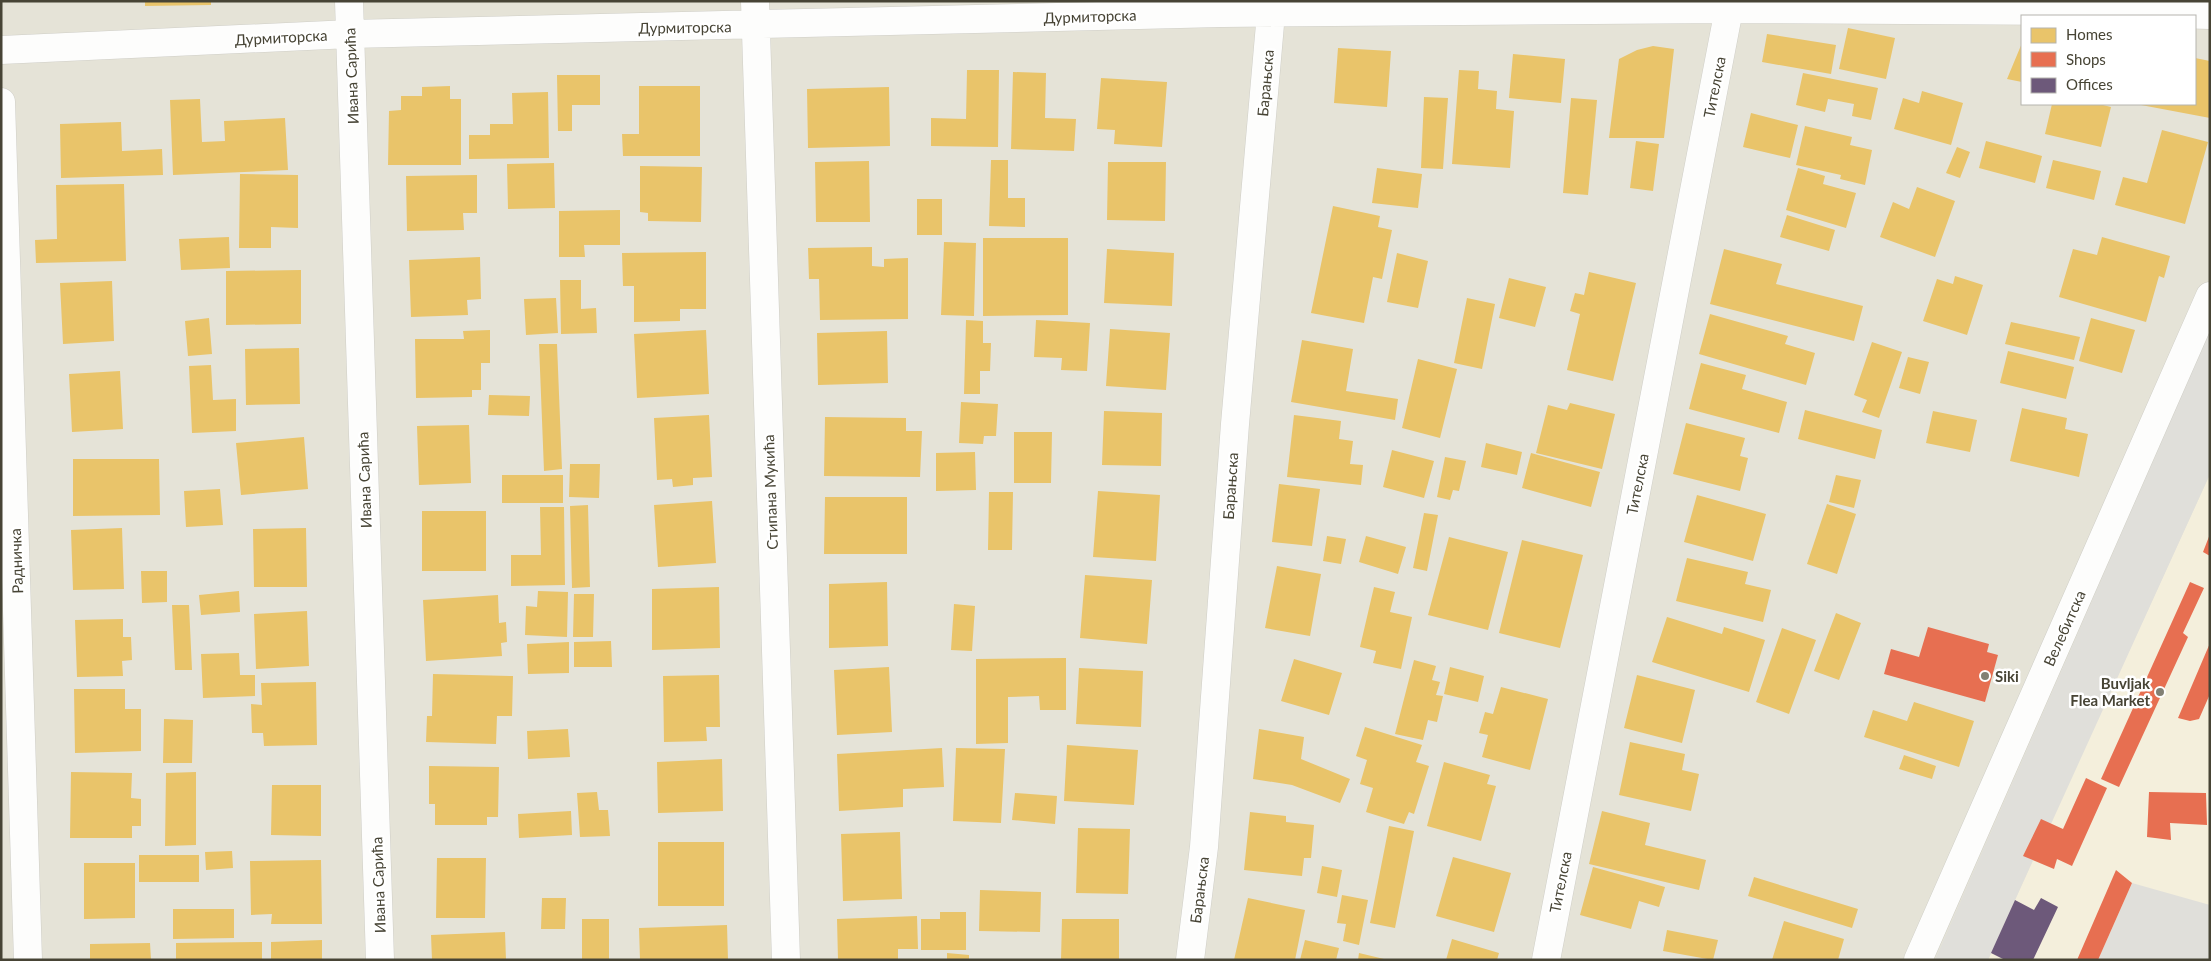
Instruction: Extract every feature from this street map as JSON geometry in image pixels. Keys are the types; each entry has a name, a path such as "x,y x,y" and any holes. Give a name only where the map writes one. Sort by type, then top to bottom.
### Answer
{"street":[{"name":"Ивана Сарића","path":"349,1 380,960"},
{"name":"Дурмиторска","path":"1,50 755,13 1221,7 1271,13 1592,6 1729,9 2062,6 2210,15"},
{"name":"Тителска","path":"1546,960 1729,9"},
{"name":"Стипана Мукића","path":"755,13 786,960"},
{"name":"Барањска","path":"1190,960 1204,847 1235,424 1271,13"},
{"name":"Радничка","path":"1,102 28,960"},
{"name":"Велебитска","path":"1918,960 2210,296"}],"shaded area":[{"path":"1,1 2210,1 2210,960 1,960"},
{"path":"2210,331 2210,474 2051,824 2041,820 2023,855 2033,860 1988,960 1935,960"},
{"name":"Buvljak Flea Market","path":"2210,474 2210,960 1988,960 2015,900"},
{"path":"2132,883 2210,905 2210,960 2098,960"}],"building: Homes":[{"path":"145,1 211,1 211,5 145,6"},
{"path":"1848,28 1895,38 1886,79 1839,69"},
{"path":"1767,34 1836,45 1831,74 1762,62"},
{"path":"2021,45 2021,82 2007,79"},
{"path":"1653,46 1674,49 1664,138 1609,138 1619,59 1637,50"},
{"path":"1338,48 1391,51 1387,107 1334,103"},
{"path":"1513,54 1565,59 1561,103 1509,98"},
{"path":"2196,58 2210,61 2210,118 2141,105 2196,105"},
{"path":"967,70 999,70 998,147 931,146 931,118 966,119"},
{"path":"1459,70 1479,71 1478,89 1497,91 1496,109 1514,111 1510,168 1452,164"},
{"path":"1013,72 1046,73 1045,118 1076,119 1074,151 1011,149"},
{"path":"1803,73 1878,88 1871,120 1852,116 1854,104 1828,99 1825,112 1796,105"},
{"path":"557,75 600,75 600,105 572,105 572,131 558,131"},
{"path":"1101,78 1167,82 1162,147 1114,144 1115,130 1097,129"},
{"path":"450,86 450,99 461,99 461,165 388,165 389,111 401,110 401,96 422,96 422,87"},
{"path":"639,86 700,86 700,156 623,156 622,134 639,134"},
{"path":"889,87 890,146 808,148 807,89"},
{"path":"1922,91 1963,103 1951,145 1894,129 1903,98 1919,103"},
{"path":"548,92 549,158 469,159 469,135 490,135 490,124 513,124 512,93"},
{"path":"1424,97 1448,98 1443,169 1421,168"},
{"path":"1571,98 1597,100 1588,195 1563,193"},
{"path":"200,99 202,142 225,141 224,121 285,118 288,170 173,175 170,100"},
{"path":"2052,105 2103,105 2111,107 2101,147 2045,134"},
{"path":"1751,113 1798,125 1790,158 1743,147"},
{"path":"121,122 122,151 162,149 163,175 61,178 60,124"},
{"path":"1805,126 1852,137 1850,145 1872,150 1865,185 1840,179 1841,175 1796,165"},
{"path":"2162,130 2208,142 2185,224 2115,205 2123,177 2147,183"},
{"path":"1636,141 1659,144 1653,191 1630,188"},
{"path":"1986,141 2042,156 2035,183 1979,168"},
{"path":"1957,147 1970,152 1960,178 1946,173"},
{"path":"991,160 1008,160 1008,198 1025,198 1025,227 989,226"},
{"path":"2053,160 2101,171 2094,200 2046,188"},
{"path":"869,161 870,222 816,222 815,162"},
{"path":"1108,162 1166,162 1165,221 1107,220"},
{"path":"554,163 555,208 508,209 507,164"},
{"path":"640,166 702,167 701,222 648,221 648,213 640,212"},
{"path":"1377,168 1422,174 1418,208 1372,203"},
{"path":"1798,168 1825,176 1823,184 1856,193 1846,228 1786,210"},
{"path":"240,174 298,175 298,228 271,227 271,248 239,248"},
{"path":"477,175 477,213 463,213 464,230 407,231 406,176"},
{"path":"124,184 126,261 36,263 35,240 57,239 56,185"},
{"path":"1917,187 1955,201 1935,257 1880,237 1893,202 1909,209"},
{"path":"917,199 942,199 942,235 917,235"},
{"path":"1333,206 1380,216 1378,227 1392,230 1382,279 1373,277 1364,323 1311,313"},
{"path":"620,210 620,245 584,245 585,257 559,257 559,211"},
{"path":"1787,215 1835,230 1829,251 1780,237"},
{"path":"229,237 230,268 181,270 179,239"},
{"path":"2102,237 2170,256 2164,278 2159,276 2146,322 2059,297 2073,249 2097,255"},
{"path":"983,238 1068,238 1068,315 983,316"},
{"path":"944,242 976,243 974,316 941,315"},
{"path":"872,247 872,266 884,267 884,259 908,258 908,319 820,320 819,279 809,279 808,248"},
{"path":"1107,249 1174,253 1172,306 1104,303"},
{"path":"1724,249 1782,264 1776,284 1863,306 1854,341 1710,304"},
{"path":"706,252 706,309 680,309 680,321 634,322 634,286 623,286 622,253"},
{"path":"1397,253 1428,261 1418,308 1387,302"},
{"path":"480,257 481,299 467,300 468,315 411,317 409,260"},
{"path":"301,270 301,324 226,325 226,271"},
{"path":"1589,272 1636,283 1613,381 1567,370 1580,314 1570,311 1575,293 1584,295"},
{"path":"1955,276 1983,285 1967,335 1923,321 1937,279 1953,284"},
{"path":"1509,278 1546,287 1535,327 1499,318"},
{"path":"560,280 581,280 581,309 596,308 597,333 561,334"},
{"path":"112,281 114,341 63,344 60,283"},
{"path":"556,298 558,333 526,335 524,299"},
{"path":"1467,298 1495,304 1482,369 1454,363"},
{"path":"1710,314 1788,336 1785,344 1815,353 1806,385 1699,354"},
{"path":"209,318 212,354 188,356 185,321"},
{"path":"2091,318 2135,330 2122,373 2079,361"},
{"path":"966,320 983,321 983,343 991,343 990,371 980,371 980,394 964,394"},
{"path":"1036,320 1090,323 1087,371 1061,370 1062,358 1034,357"},
{"path":"2011,322 2080,337 2074,360 2005,344"},
{"path":"1110,329 1170,333 1166,390 1106,386"},
{"path":"490,330 490,363 481,363 481,390 472,390 472,397 416,398 415,339 464,339 463,331"},
{"path":"706,330 709,394 637,398 634,334"},
{"path":"887,331 888,383 818,385 817,333"},
{"path":"1302,340 1353,349 1346,391 1398,399 1395,420 1291,402"},
{"path":"1872,342 1902,352 1879,418 1862,412 1867,400 1854,395"},
{"path":"539,344 557,344 562,469 544,471"},
{"path":"299,348 300,404 246,405 245,349"},
{"path":"2008,351 2074,367 2066,399 2000,383"},
{"path":"1908,357 1929,362 1920,394 1899,388"},
{"path":"1418,359 1457,369 1440,438 1402,428"},
{"path":"1701,363 1746,375 1742,389 1787,402 1779,433 1689,409"},
{"path":"211,365 213,400 236,399 236,431 192,433 189,366"},
{"path":"120,371 123,429 72,432 69,374"},
{"path":"489,395 530,396 529,416 488,415"},
{"path":"961,402 998,404 996,436 984,436 983,444 959,443"},
{"path":"1570,403 1615,414 1602,469 1536,453 1548,405 1567,410"},
{"path":"2022,408 2067,418 2065,429 2088,434 2079,477 2010,461"},
{"path":"1805,410 1882,430 1875,459 1798,439"},
{"path":"1104,411 1162,413 1161,466 1102,465"},
{"path":"1933,411 1977,420 1970,452 1926,443"},
{"path":"709,415 712,477 693,478 693,485 673,487 672,479 657,480 654,418"},
{"path":"1294,415 1341,421 1339,439 1353,441 1350,464 1363,465 1361,485 1287,477"},
{"path":"825,417 906,418 906,431 922,431 920,477 824,476"},
{"path":"1686,423 1745,438 1740,456 1748,458 1740,491 1673,474"},
{"path":"469,425 471,483 419,485 417,426"},
{"path":"1014,432 1052,432 1051,483 1014,483"},
{"path":"304,437 308,489 241,495 236,443"},
{"path":"1486,443 1522,452 1517,475 1481,467"},
{"path":"1392,450 1434,461 1424,498 1383,487"},
{"path":"975,452 976,490 936,491 936,453"},
{"path":"1531,453 1600,472 1591,507 1522,488"},
{"path":"1445,457 1466,461 1459,491 1453,490 1450,500 1437,497"},
{"path":"73,459 159,459 160,515 73,516"},
{"path":"570,464 600,464 599,498 569,497"},
{"path":"502,475 563,475 563,503 502,503"},
{"path":"1836,475 1861,480 1854,508 1829,502"},
{"path":"1279,484 1320,489 1312,546 1272,542"},
{"path":"220,489 223,525 186,527 184,491"},
{"path":"1098,491 1160,495 1156,561 1093,557"},
{"path":"989,492 1013,492 1012,550 988,550"},
{"path":"1697,495 1766,514 1753,561 1684,542"},
{"path":"825,497 907,497 907,554 824,554"},
{"path":"712,501 716,563 658,567 654,505"},
{"path":"1827,504 1856,514 1837,574 1807,564"},
{"path":"588,505 590,587 572,588 570,506"},
{"path":"540,507 564,507 565,585 511,586 511,555 541,555"},
{"path":"422,511 486,511 486,571 422,571"},
{"path":"1424,513 1438,515 1427,571 1413,568"},
{"path":"122,528 124,589 73,590 71,530"},
{"path":"306,528 307,587 254,587 253,529"},
{"path":"1327,536 1346,539 1341,564 1323,561"},
{"path":"1366,536 1406,547 1398,574 1359,562"},
{"path":"1449,537 1508,552 1488,630 1428,615"},
{"path":"1522,540 1583,555 1560,648 1499,633"},
{"path":"1687,558 1748,572 1745,584 1771,590 1763,622 1676,601"},
{"path":"1277,566 1321,574 1310,636 1265,628"},
{"path":"141,571 167,571 167,602 142,603"},
{"path":"1085,575 1152,580 1147,644 1080,638"},
{"path":"887,582 888,646 829,648 829,584"},
{"path":"719,587 720,648 652,650 652,589"},
{"path":"1374,587 1395,592 1390,612 1412,617 1401,669 1373,663 1376,651 1360,647"},
{"path":"239,591 240,612 201,615 199,595"},
{"path":"538,591 568,592 567,637 525,635 526,606 537,607"},
{"path":"574,594 594,594 593,637 573,637"},
{"path":"498,595 499,623 506,622 507,642 501,643 502,656 426,661 423,600"},
{"path":"954,604 975,606 972,651 951,650"},
{"path":"172,605 189,605 192,670 175,670"},
{"path":"307,611 309,666 256,669 254,614"},
{"path":"1836,613 1861,623 1839,680 1814,671"},
{"path":"1667,617 1722,634 1724,627 1765,640 1749,692 1652,662"},
{"path":"123,619 123,637 131,637 132,660 122,661 123,676 77,677 75,620"},
{"path":"1782,628 1816,640 1789,714 1756,702"},
{"path":"611,641 612,667 574,667 574,642"},
{"path":"569,642 569,673 528,674 527,644"},
{"path":"239,653 240,675 255,675 255,696 203,698 201,654"},
{"path":"1066,658 1066,710 1040,710 1039,696 1008,697 1008,743 976,744 976,659"},
{"path":"1294,659 1342,673 1329,715 1281,701"},
{"path":"1414,660 1436,666 1432,680 1440,682 1436,695 1443,696 1437,722 1428,720 1423,740 1395,734"},
{"path":"889,667 892,732 837,735 834,670"},
{"path":"1450,667 1484,676 1478,702 1444,694"},
{"path":"1079,668 1143,671 1141,727 1076,724"},
{"path":"433,674 513,676 512,716 497,716 496,744 426,742 427,716 432,716"},
{"path":"719,675 720,727 706,727 707,741 664,742 663,676"},
{"path":"1637,675 1695,690 1682,743 1624,728"},
{"path":"316,682 317,745 264,746 263,733 252,733 251,704 262,705 261,683"},
{"path":"1501,687 1548,699 1530,770 1482,757 1488,735 1479,733 1485,712 1493,714"},
{"path":"74,689 125,689 125,709 141,709 141,751 75,753"},
{"path":"1914,702 1974,721 1959,767 1864,737 1873,710 1907,721"},
{"path":"164,719 193,720 192,763 163,763"},
{"path":"1365,727 1422,745 1416,762 1429,766 1414,814 1409,812 1404,824 1366,812 1373,788 1360,784 1367,760 1356,756"},
{"path":"568,729 570,757 528,759 527,731"},
{"path":"1259,729 1304,737 1301,759 1350,779 1340,803 1292,785 1253,779"},
{"path":"1630,742 1685,754 1682,770 1699,774 1691,811 1619,795"},
{"path":"1067,745 1138,750 1134,805 1064,801"},
{"path":"942,748 944,787 903,789 903,807 839,811 837,754"},
{"path":"956,748 1005,749 1001,823 953,821"},
{"path":"1904,755 1936,766 1932,779 1899,769"},
{"path":"722,759 723,811 658,813 657,762"},
{"path":"1444,762 1490,775 1487,784 1496,786 1481,841 1427,826"},
{"path":"429,766 499,767 498,817 487,817 487,825 435,825 435,804 429,804"},
{"path":"71,772 132,773 131,798 141,799 141,826 132,826 132,838 70,838"},
{"path":"196,772 196,845 165,846 166,773"},
{"path":"272,785 321,785 321,836 271,835"},
{"path":"597,792 599,810 608,810 610,836 580,837 577,793"},
{"path":"1015,793 1057,796 1055,824 1012,820"},
{"path":"571,811 572,835 519,838 518,814"},
{"path":"1602,811 1650,823 1645,845 1706,860 1699,890 1589,864"},
{"path":"1250,812 1286,816 1286,822 1314,825 1311,858 1304,858 1302,876 1244,870"},
{"path":"1389,826 1414,831 1395,928 1370,923"},
{"path":"1078,828 1130,829 1128,894 1076,893"},
{"path":"900,832 902,899 843,901 841,834"},
{"path":"658,842 724,842 724,906 658,906"},
{"path":"232,851 233,868 206,870 205,852"},
{"path":"139,855 199,855 199,882 139,882"},
{"path":"1453,857 1511,873 1494,932 1436,916"},
{"path":"437,858 486,858 485,918 436,918"},
{"path":"321,860 322,924 271,924 272,914 251,915 250,861"},
{"path":"84,863 135,863 135,918 84,919"},
{"path":"1322,866 1342,870 1337,897 1317,893"},
{"path":"1593,867 1665,887 1659,907 1639,901 1631,929 1580,915"},
{"path":"1754,877 1858,909 1852,928 1748,896"},
{"path":"980,890 1041,892 1040,932 979,931"},
{"path":"1342,895 1368,900 1359,945 1343,941 1346,924 1337,923"},
{"path":"542,898 566,898 565,929 541,929"},
{"path":"1248,898 1305,910 1295,960 1234,960"},
{"path":"173,909 234,909 234,938 173,939"},
{"path":"940,912 966,912 966,950 921,950 921,919 940,919"},
{"path":"917,916 918,949 898,949 898,960 838,960 837,919"},
{"path":"582,919 609,919 609,960 582,960"},
{"path":"1062,919 1119,919 1119,960 1061,960"},
{"path":"1784,921 1844,939 1838,960 1772,960"},
{"path":"727,925 728,960 640,960 639,928"},
{"path":"1667,930 1718,940 1713,960 1663,951"},
{"path":"505,932 506,960 432,960 431,935"},
{"path":"1452,939 1499,953 1497,960 1446,960"},
{"path":"322,940 322,960 271,960 271,942"},
{"path":"1305,940 1339,948 1336,960 1300,960"},
{"path":"262,942 262,960 176,960 176,943"},
{"path":"150,943 151,960 90,960 90,944"},
{"path":"947,953 969,955 969,960 947,960"},
{"path":"1359,953 1384,959 1384,960 1358,960"}],"building: Shops":[{"path":"2210,534 2210,556 2203,552"},
{"path":"2190,582 2204,588 2183,633 2188,637 2119,787 2101,779"},
{"path":"1928,627 1989,644 1987,652 1998,655 1985,702 1884,674 1891,649 1919,657"},
{"path":"2210,643 2210,694 2199,719 2190,721 2178,718"},
{"path":"2086,778 2107,788 2072,866 2057,859 2054,869 2023,856 2041,819 2063,829"},
{"path":"2149,792 2206,793 2207,825 2170,823 2171,840 2147,837"},
{"path":"2116,870 2132,883 2098,960 2077,960"}],"building: Offices":[{"path":"2041,898 2058,907 2033,960 2005,960 1991,953 2015,900 2034,910"}],"place":[{"name":"Siki","path":"1985,676"},
{"name":"Buvljak Flea Market","path":"2160,692"}]}
